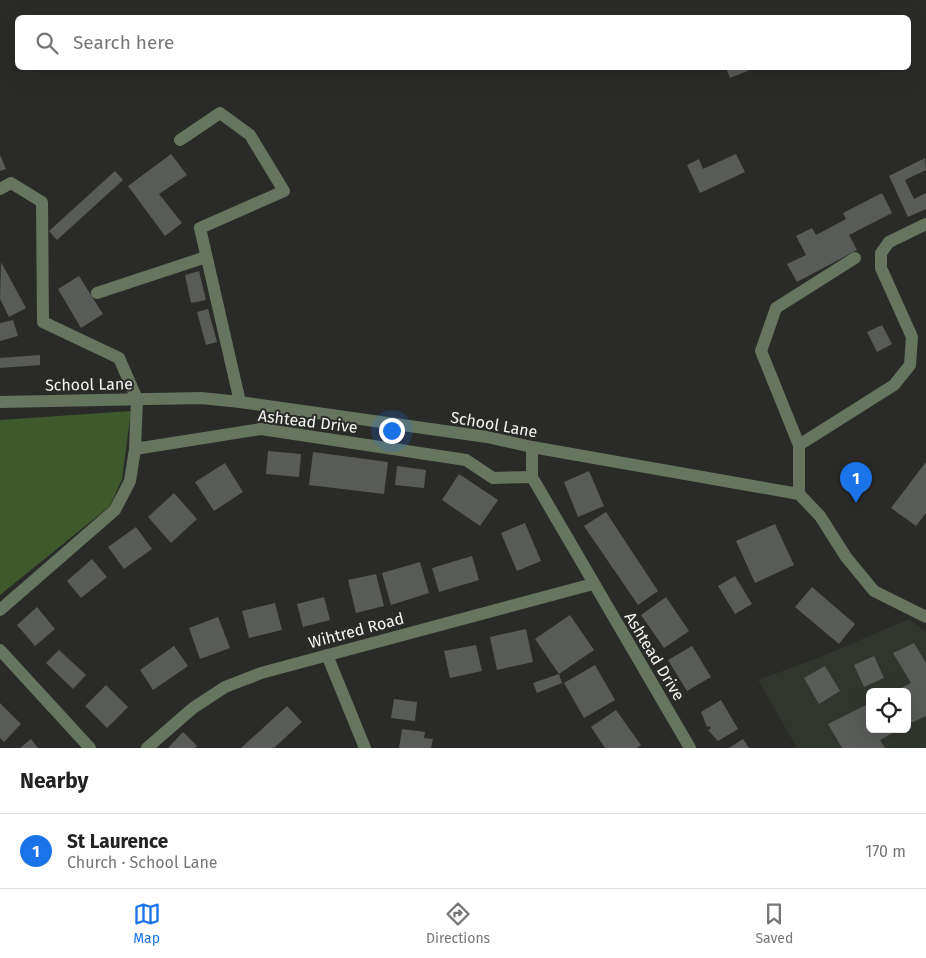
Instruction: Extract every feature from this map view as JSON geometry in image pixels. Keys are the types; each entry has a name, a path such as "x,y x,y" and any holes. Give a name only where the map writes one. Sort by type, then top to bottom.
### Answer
{"street":[{"path":"180,140 220,113 250,135 284,192 200,228 240,402"},
{"path":"0,189 11,183 42,202 43,322 119,358 137,399 135,449 130,481 115,510 0,610"},
{"path":"799,445 894,385 910,365 912,337 881,268 881,253 889,242 926,224"},
{"path":"97,293 206,257"},
{"path":"854,258 776,308 761,352 799,445 799,494 820,516 846,557 874,591 926,617"},
{"name":"School Lane","path":"0,402 202,398 240,402 487,437 532,447 799,494"},
{"name":"Ashtead Drive","path":"135,449 261,429 466,460 493,478 532,477"},
{"name":"Ashtead Drive","path":"532,447 532,477 690,748"},
{"name":"Wihtred Road","path":"147,748 193,708 226,687 261,673 593,584"},
{"path":"0,650 90,748"},
{"path":"327,655 365,748"}],"shaded area":[{"path":"909,619 926,632 926,748 797,748 758,680 818,658"}],"green space":[{"path":"131,411 122,479 110,506 0,595 0,420"}],"building":[{"path":"727,70 750,70 730,78"},
{"path":"171,154 187,175 159,194 182,223 165,236 128,186"},
{"path":"736,154 745,172 700,193 687,165 699,159 703,169"},
{"path":"0,155 6,169 0,171"},
{"path":"925,158 926,170 905,180 914,199 926,193 926,209 908,217 889,176"},
{"path":"115,171 123,180 57,240 49,231"},
{"path":"882,193 892,213 849,235 857,250 797,282 787,264 806,255 796,236 812,228 816,235 846,219 843,213"},
{"path":"1,262 26,308 9,317 0,299"},
{"path":"199,271 206,300 191,303 185,275"},
{"path":"79,276 103,314 81,328 58,289"},
{"path":"208,309 217,342 206,345 197,312"},
{"path":"13,320 18,336 0,341 0,323"},
{"path":"882,325 892,344 877,352 867,332"},
{"path":"40,355 40,365 0,368 0,358"},
{"path":"268,451 301,454 299,477 266,474"},
{"path":"313,452 388,462 384,494 309,485"},
{"path":"926,462 926,513 916,526 891,508"},
{"path":"225,463 243,492 214,511 195,482"},
{"path":"397,466 426,470 424,488 395,485"},
{"path":"589,471 604,506 578,517 564,482"},
{"path":"459,474 498,500 480,526 442,500"},
{"path":"174,493 197,519 171,543 148,517"},
{"path":"606,512 658,591 638,605 584,526"},
{"path":"525,523 541,561 517,571 501,533"},
{"path":"775,524 794,565 755,583 736,541"},
{"path":"136,527 152,549 124,569 108,547"},
{"path":"472,556 479,580 439,592 432,568"},
{"path":"92,559 107,577 81,598 67,581"},
{"path":"420,562 429,593 391,605 382,573"},
{"path":"376,574 384,606 356,613 348,580"},
{"path":"735,576 752,604 735,614 718,586"},
{"path":"812,587 855,624 839,644 795,607"},
{"path":"324,597 330,620 303,627 297,604"},
{"path":"666,597 689,631 664,648 641,615"},
{"path":"275,603 282,630 249,638 242,611"},
{"path":"37,607 55,629 35,646 17,625"},
{"path":"570,615 594,650 559,674 535,639"},
{"path":"218,617 230,648 200,659 189,628"},
{"path":"526,629 533,662 497,670 490,637"},
{"path":"914,643 926,663 926,716 911,723 911,688 901,688 911,683 893,653"},
{"path":"476,645 482,671 450,678 444,651"},
{"path":"174,646 188,666 153,690 140,670"},
{"path":"692,646 711,677 687,691 668,660"},
{"path":"59,650 86,675 73,689 46,663"},
{"path":"874,656 884,678 864,687 854,665"},
{"path":"595,665 615,700 584,718 564,683"},
{"path":"825,666 840,691 819,704 804,678"},
{"path":"559,674 562,683 537,693 533,683"},
{"path":"106,685 128,707 107,728 85,706"},
{"path":"394,699 417,702 415,721 391,718"},
{"path":"721,700 738,729 718,741 708,730 711,728 707,727 701,712"},
{"path":"0,703 21,724 4,742 0,738"},
{"path":"866,705 866,733 893,733 880,740 885,748 842,748 828,724"},
{"path":"287,706 302,722 274,748 241,748"},
{"path":"616,710 641,745 637,748 605,748 591,727"},
{"path":"402,729 425,732 424,738 433,739 431,748 399,748"},
{"path":"183,732 197,746 195,748 168,748"},
{"path":"31,739 38,748 20,748"},
{"path":"743,739 749,748 729,748"}],"place":[{"name":"St Laurence","path":"856,503"}]}
